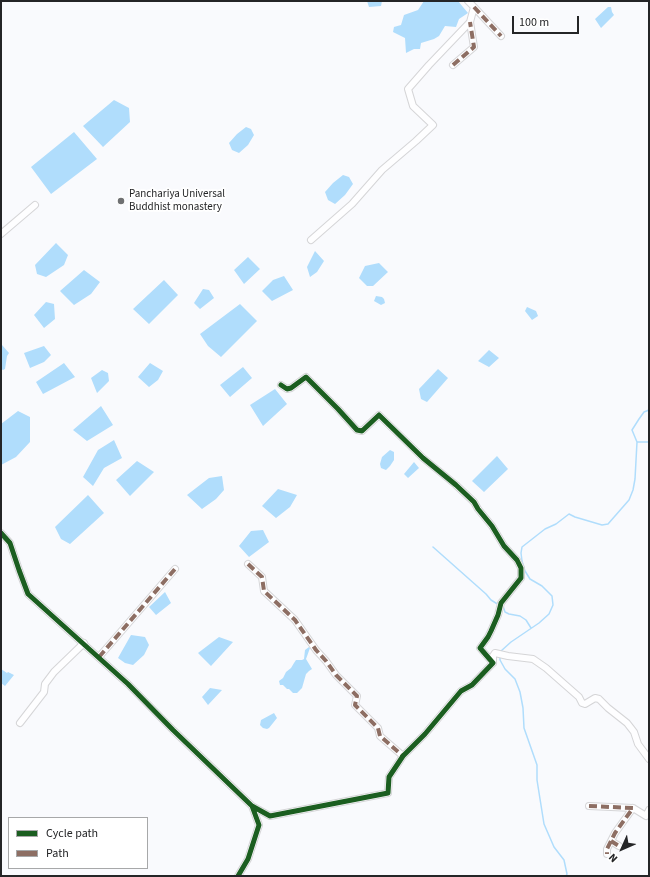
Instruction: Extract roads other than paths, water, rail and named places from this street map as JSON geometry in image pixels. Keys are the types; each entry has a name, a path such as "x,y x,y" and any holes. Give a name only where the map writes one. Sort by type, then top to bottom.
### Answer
{"street":[{"path":"468,1 500,36"},
{"path":"453,65 474,48 470,22 474,7"},
{"path":"311,240 352,204 382,170 433,125 413,106 408,89 470,22"},
{"path":"1,234 34,205"},
{"path":"281,385 287,389 291,388 306,377 357,430 362,432 379,415 423,458 474,502 492,526 504,546 517,560 521,568 521,578 501,603 498,615 488,638 480,648 493,663"},
{"path":"1,533 10,543 28,594 128,684 173,730 252,806 270,816 388,793 388,777 403,756 425,734 461,691 472,685 493,663"},
{"path":"248,564 262,577 264,591 295,620 316,650 357,696 355,705 378,728 380,736 403,756"},
{"path":"99,657 175,569"},
{"path":"20,723 44,692 45,684 54,672 84,643"},
{"path":"493,663 492,656 495,653 533,659 546,668 579,698 582,703 585,704 595,698 599,699 627,723 634,732 638,744 649,759"},
{"path":"238,876 248,859 259,825 252,806"},
{"path":"589,806 633,808 646,816 649,810"},
{"path":"607,854 607,849 611,840 633,808"},
{"path":"649,814 647,816 649,818"},
{"path":"611,840 619,846"}],"water":[{"path":"367,1 382,1 381,6 369,7"},
{"path":"424,1 458,1 468,13 459,19 456,27 445,26 439,36 421,43 420,49 414,49 406,53 405,38 393,32 394,27 401,25 404,15 418,10"},
{"path":"608,7 611,7 614,15 601,28 595,19"},
{"path":"114,100 129,108 130,122 103,147 83,126"},
{"path":"246,127 251,129 254,135 248,145 239,153 232,150 229,143"},
{"path":"74,132 97,159 51,194 31,167"},
{"path":"343,175 349,177 353,184 345,195 335,204 328,200 325,192"},
{"path":"56,243 68,255 64,265 46,277 37,274 35,265"},
{"path":"315,251 324,261 317,272 310,277 307,267"},
{"path":"248,257 260,269 244,284 234,270"},
{"path":"379,263 388,272 373,286 367,286 359,278 365,266"},
{"path":"84,270 100,282 91,294 74,305 60,291"},
{"path":"284,276 293,290 272,301 262,291 273,280"},
{"path":"164,280 178,295 149,324 133,309"},
{"path":"203,289 209,290 214,298 200,309 194,303"},
{"path":"376,296 382,297 385,303 381,305 374,301"},
{"path":"46,302 54,304 55,319 44,328 34,315"},
{"path":"240,304 257,321 221,357 208,346 200,334"},
{"path":"527,307 536,311 538,316 532,320 525,311"},
{"path":"1,345 9,353 7,356 5,369 3,370 1,369"},
{"path":"44,346 51,355 44,362 30,368 24,353"},
{"path":"489,350 499,358 489,367 478,361"},
{"path":"64,363 75,377 43,394 36,382"},
{"path":"150,363 163,371 158,380 149,387 138,377"},
{"path":"243,367 252,378 230,397 220,385"},
{"path":"438,369 448,378 427,402 421,399 419,389"},
{"path":"102,370 108,373 109,381 97,393 91,378"},
{"path":"275,389 287,404 263,426 250,405"},
{"path":"101,406 113,425 87,441 73,430"},
{"path":"18,411 30,417 30,442 16,457 1,465 1,424"},
{"path":"114,440 122,458 104,468 93,486 83,477 98,450"},
{"path":"390,450 394,452 394,460 386,470 381,468 380,464 382,457"},
{"path":"497,456 508,469 484,492 472,481"},
{"path":"137,461 154,472 130,496 116,480"},
{"path":"414,462 419,468 408,478 404,474"},
{"path":"222,476 224,490 216,499 202,509 187,495 209,478"},
{"path":"278,489 297,495 290,507 276,518 262,506"},
{"path":"88,495 104,513 70,544 61,539 55,527"},
{"path":"263,530 269,542 249,557 239,546 251,531"},
{"path":"165,592 171,603 156,615 149,607"},
{"path":"131,635 145,637 149,645 144,655 133,665 125,663 118,658"},
{"path":"219,637 233,642 211,666 198,653"},
{"path":"309,647 310,648 306,659 312,669 306,674 302,688 297,693 293,693 283,685 280,685 279,681 283,678 296,660 304,659 305,650"},
{"path":"1,669 14,675 5,686 1,683"},
{"path":"210,688 222,690 208,705 202,697"},
{"path":"274,713 277,718 269,728 263,728 260,725 261,720"}],"waterway":[{"path":"500,653 511,642 539,623 549,614 553,605 552,596 542,586 530,579 525,571 522,561 522,547 545,529 556,524 569,514 602,525 608,524 629,500 633,490 637,442 632,430 644,412 649,410"},
{"path":"637,442 649,442"},
{"path":"433,547 491,600 499,605"},
{"path":"503,606 505,612 520,616 526,620 531,628"},
{"path":"500,657 505,669 515,679 520,692 523,708 524,728 537,765 537,780 544,824 554,847 564,860 567,874 566,876"}],"place":[{"name":"Panchariya Universal Buddhist monastery","path":"121,201"}]}
